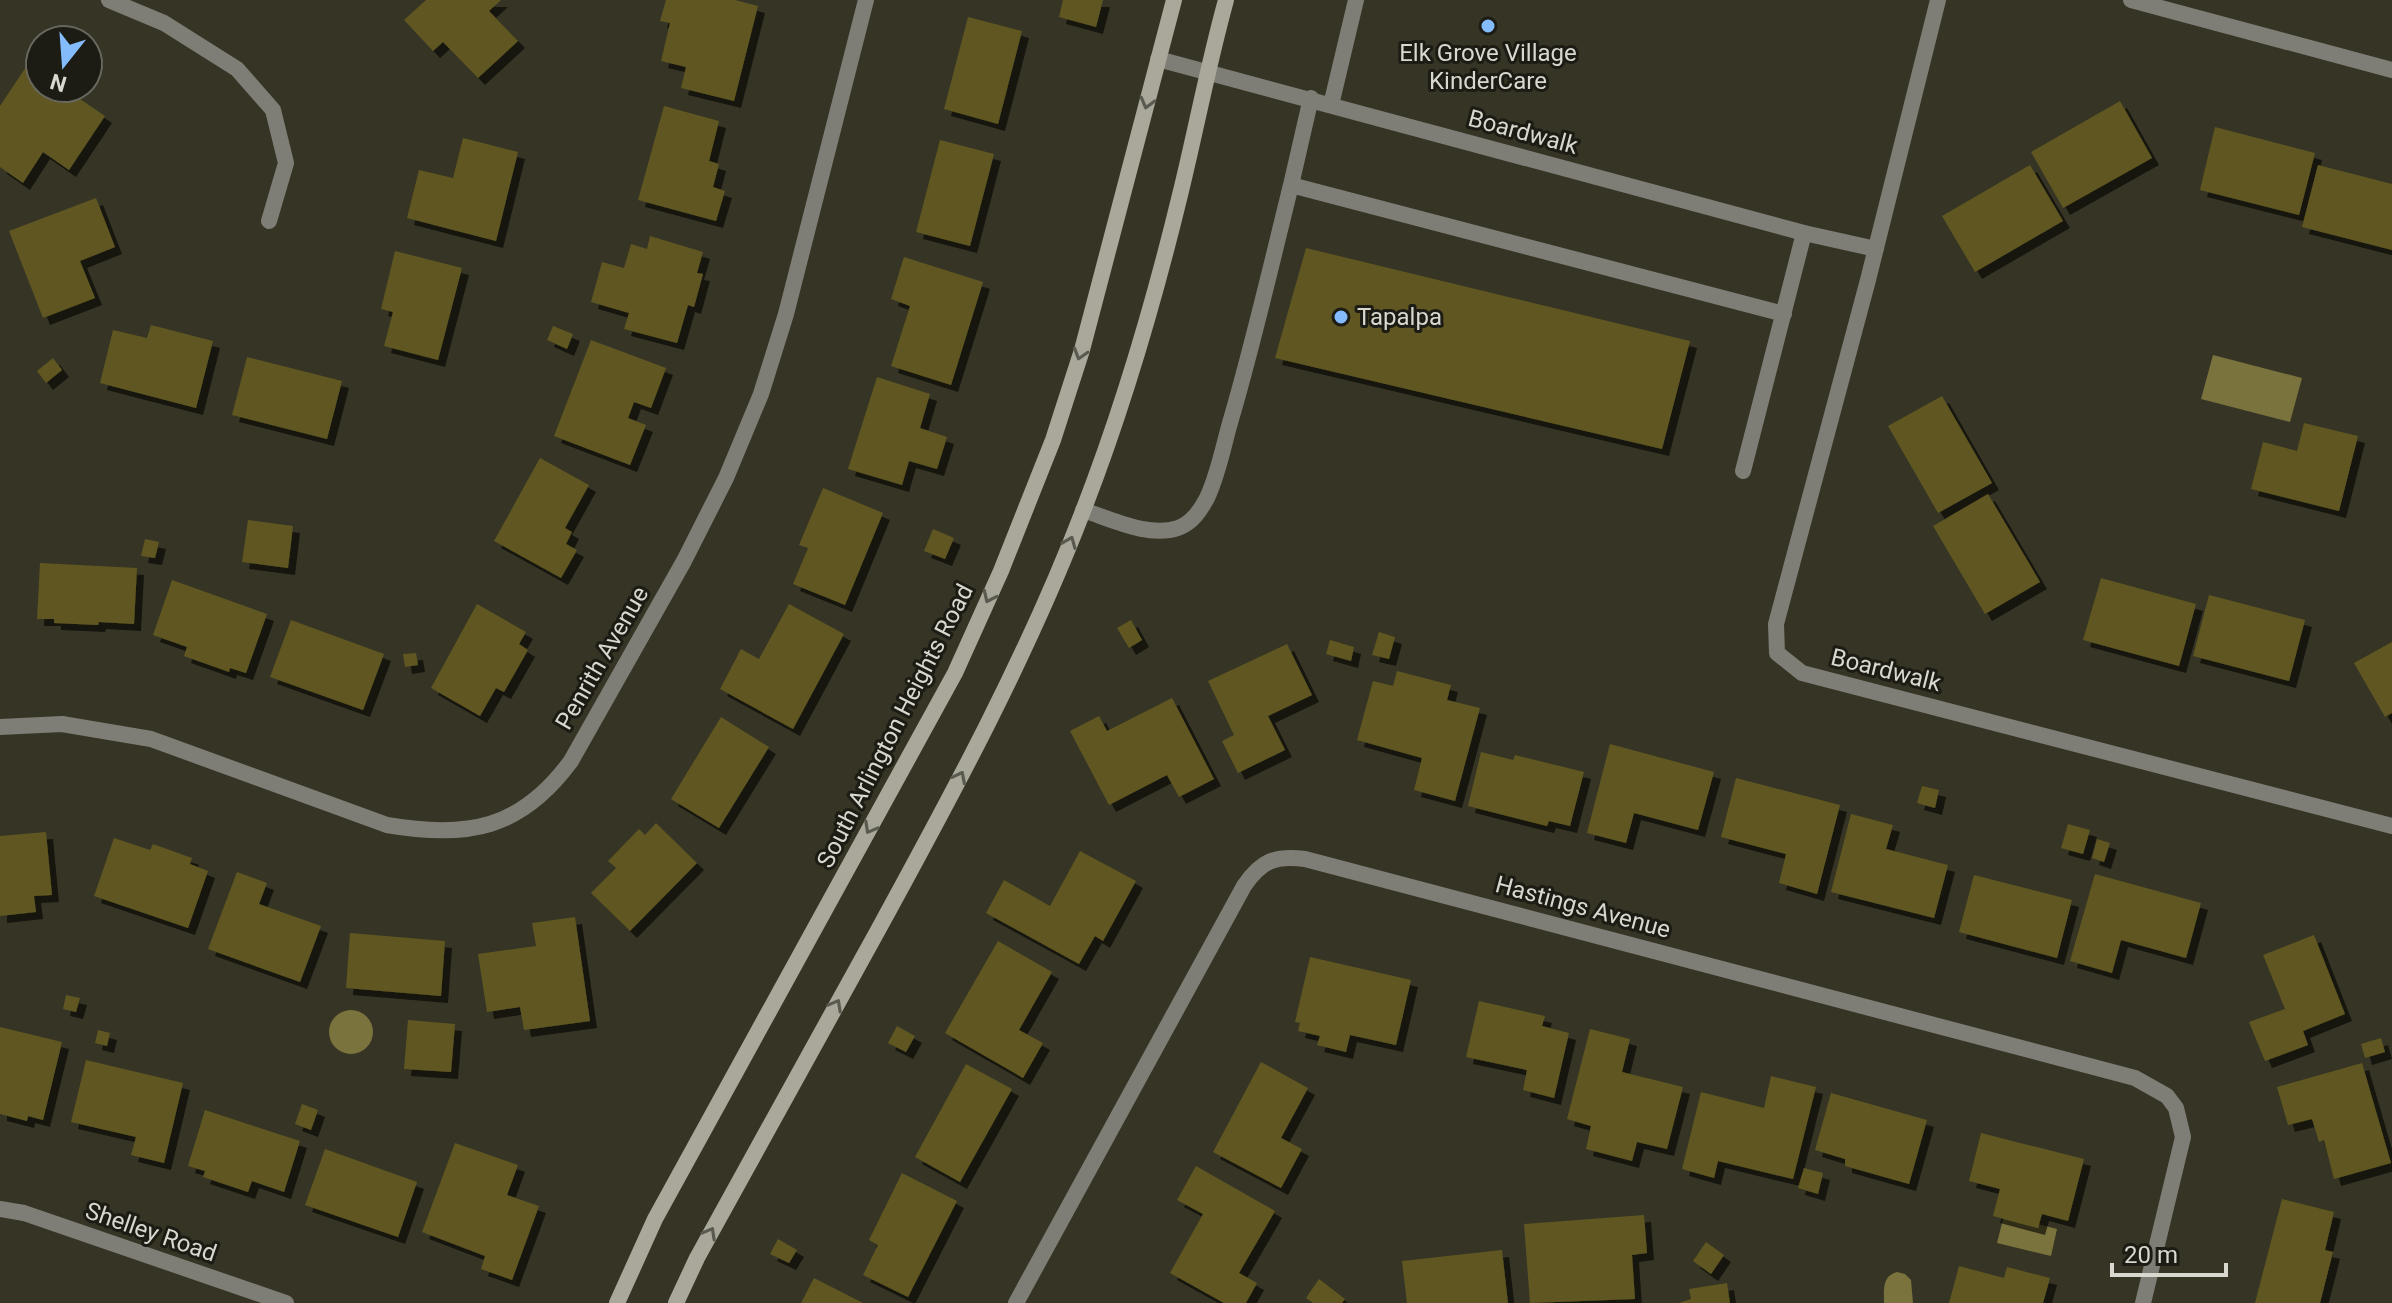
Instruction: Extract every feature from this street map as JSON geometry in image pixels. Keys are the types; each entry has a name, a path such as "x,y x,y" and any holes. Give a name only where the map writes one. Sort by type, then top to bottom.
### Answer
{"main road":[{"name":"South Arlington Heights Road","path":"617,1303 655,1219 955,673 1001,571 1053,440 1082,350 1174,0"},
{"path":"676,1303 697,1258 946,804 1019,661 1083,510 1128,386 1146,323 1226,0"}],"street":[{"path":"109,0 164,23 237,69 273,110 286,163 269,221"},
{"name":"Penrith Avenue","path":"0,727 62,724 151,739 387,825 420,831 475,828 528,808 553,785 571,761 684,561 726,478 761,394 786,314 866,0"},
{"path":"1331,105 1356,0"},
{"name":"Boardwalk","path":"1938,0 1876,249 1776,624 1777,653 1802,673 2392,826"},
{"path":"2131,0 2392,70"},
{"name":"Boardwalk","path":"1158,59 1804,233 1876,249"},
{"path":"1083,510 1134,526 1163,530 1178,528 1193,519 1208,496 1249,358 1311,98"},
{"path":"1291,185 1784,314"},
{"path":"1743,471 1804,233"},
{"name":"Hastings Avenue","path":"1016,1303 1244,886 1261,866 1286,856 2012,1045 2146,1083 2167,1096 2176,1108 2183,1137 2143,1303"},
{"name":"Shelley Road","path":"0,1209 24,1213 286,1303"}],"shaded area":[{"path":"2213,355 2302,378 2290,422 2201,399"},
{"path":"351,1010 366,1017 373,1032 366,1047 351,1054 336,1047 329,1032 336,1017"},
{"path":"2004,1215 2057,1229 2051,1256 1997,1243"},
{"path":"1897,1272 1911,1280 1913,1303 1884,1303 1886,1280"}],"building":[{"path":"426,0 501,0 489,11 518,41 478,78 443,42 433,51 404,20"},
{"path":"666,0 735,0 758,6 734,101 681,88 686,67 661,61 670,23 660,21"},
{"path":"1063,0 1103,0 1096,27 1059,17"},
{"path":"968,17 1022,31 998,124 944,109"},
{"path":"24,70 24,104 87,104 105,116 69,170 43,152 23,183 0,167 0,106"},
{"path":"2120,101 2152,158 2063,208 2031,152"},
{"path":"664,106 719,121 709,161 719,164 713,187 725,191 716,221 638,200"},
{"path":"2215,127 2315,153 2299,215 2200,190"},
{"path":"463,138 518,152 496,241 407,218 419,170 453,178"},
{"path":"940,140 994,154 970,246 916,232"},
{"path":"2030,165 2063,221 1975,272 1942,216"},
{"path":"2318,165 2392,184 2392,250 2302,227"},
{"path":"96,198 115,247 80,261 95,298 43,318 9,231"},
{"path":"650,236 703,252 697,273 703,274 694,307 688,305 677,343 624,329 629,313 591,302 602,262 624,268 631,244 647,249"},
{"path":"1306,248 1690,341 1662,449 1275,358"},
{"path":"395,251 462,268 438,360 384,346 393,312 381,309"},
{"path":"904,257 983,282 951,385 891,366 910,306 891,299"},
{"path":"151,325 213,341 196,408 100,383 113,330 147,338"},
{"path":"553,326 573,334 567,349 547,340"},
{"path":"591,340 666,368 651,408 634,402 628,418 646,425 630,465 554,436"},
{"path":"247,357 342,381 327,439 232,415"},
{"path":"53,358 62,370 46,383 37,371"},
{"path":"877,377 930,394 920,428 947,437 937,469 909,461 902,485 848,469"},
{"path":"1942,396 1992,483 1938,513 1888,426"},
{"path":"2304,423 2358,436 2339,511 2251,489 2263,442 2297,451"},
{"path":"540,458 589,485 565,528 572,532 566,544 577,550 561,578 494,541"},
{"path":"823,488 883,513 845,605 793,584 808,548 799,545"},
{"path":"1988,494 2040,582 1985,614 1933,526"},
{"path":"248,520 293,526 288,568 242,562"},
{"path":"933,529 954,538 945,559 924,551"},
{"path":"145,539 159,542 155,558 141,556"},
{"path":"40,563 137,568 134,624 54,623 54,619 37,619"},
{"path":"2101,578 2196,604 2179,666 2083,640"},
{"path":"172,580 267,614 246,673 230,668 229,672 184,656 187,647 153,635"},
{"path":"2209,595 2305,620 2289,681 2193,656"},
{"path":"477,604 526,632 519,644 528,650 504,692 496,688 480,716 431,688"},
{"path":"789,604 844,634 793,729 720,689 741,649 759,659"},
{"path":"291,620 384,654 363,710 270,677"},
{"path":"1131,620 1142,640 1129,648 1117,628"},
{"path":"1379,632 1395,637 1389,659 1372,655"},
{"path":"1330,640 1354,647 1351,661 1326,654"},
{"path":"2392,642 2392,713 2385,717 2354,663"},
{"path":"1287,644 1312,695 1268,716 1285,750 1238,773 1222,741 1234,735 1208,681"},
{"path":"416,653 418,665 405,667 403,654"},
{"path":"1397,671 1451,685 1447,700 1480,708 1455,801 1414,790 1422,758 1357,740 1373,681 1393,686"},
{"path":"1172,698 1214,779 1179,797 1167,775 1109,805 1070,731 1099,716 1107,731"},
{"path":"721,717 769,747 719,828 671,799"},
{"path":"1610,744 1714,772 1698,830 1634,813 1626,843 1587,833"},
{"path":"1481,752 1513,760 1515,755 1584,772 1570,826 1549,821 1547,826 1468,806"},
{"path":"1736,778 1840,805 1817,894 1779,883 1786,854 1721,837"},
{"path":"1922,786 1939,790 1935,808 1917,803"},
{"path":"1851,814 1893,825 1886,849 1948,865 1934,918 1831,892"},
{"path":"656,823 697,863 630,931 591,893 616,868 608,861 639,829 645,835"},
{"path":"2068,824 2090,830 2083,854 2061,848"},
{"path":"46,832 52,895 34,896 36,912 0,916 0,836"},
{"path":"114,838 150,850 153,844 192,858 190,864 208,871 188,928 94,896"},
{"path":"2097,839 2110,843 2104,862 2092,858"},
{"path":"1080,851 1136,881 1103,941 1095,936 1079,964 986,913 1004,880 1050,906"},
{"path":"237,872 267,883 259,904 321,926 300,982 208,949"},
{"path":"2095,874 2201,903 2186,958 2121,940 2112,973 2070,961"},
{"path":"1974,875 2072,900 2057,958 1959,932"},
{"path":"575,917 590,1021 524,1030 520,1007 487,1012 478,954 536,946 532,923"},
{"path":"350,933 445,941 441,996 346,988"},
{"path":"2314,935 2345,1014 2303,1031 2308,1045 2265,1061 2249,1022 2285,1009 2263,955"},
{"path":"998,941 1052,972 1019,1030 1043,1043 1023,1078 945,1033"},
{"path":"1310,957 1411,980 1396,1045 1350,1035 1346,1052 1317,1045 1320,1036 1298,1031 1300,1023 1295,1022"},
{"path":"66,995 80,998 76,1012 63,1009"},
{"path":"1479,1001 1545,1016 1542,1026 1569,1033 1554,1098 1523,1090 1527,1070 1466,1057"},
{"path":"408,1020 455,1024 451,1072 404,1069"},
{"path":"897,1026 915,1036 906,1052 888,1043"},
{"path":"0,1027 62,1042 43,1120 28,1116 27,1121 0,1114"},
{"path":"1590,1029 1630,1039 1622,1072 1683,1087 1667,1149 1637,1142 1632,1161 1586,1149 1591,1126 1567,1119"},
{"path":"98,1030 110,1033 107,1046 95,1043"},
{"path":"2381,1038 2385,1052 2365,1058 2361,1044"},
{"path":"86,1060 183,1083 164,1163 131,1155 136,1137 71,1122"},
{"path":"1261,1062 1308,1088 1281,1138 1302,1149 1281,1188 1213,1152"},
{"path":"2362,1063 2391,1163 2334,1179 2324,1140 2319,1142 2312,1119 2288,1125 2277,1087"},
{"path":"966,1064 1012,1089 960,1182 915,1157"},
{"path":"1771,1076 1816,1087 1793,1179 1718,1161 1714,1178 1682,1169 1701,1092 1764,1108"},
{"path":"1831,1093 1927,1120 1909,1184 1845,1166 1845,1159 1815,1150"},
{"path":"302,1104 318,1110 311,1130 295,1124"},
{"path":"205,1110 300,1141 284,1192 252,1181 248,1192 203,1177 205,1171 188,1166"},
{"path":"1981,1133 2084,1159 2068,1221 2042,1214 2038,1228 1993,1216 2000,1189 1969,1181"},
{"path":"455,1143 518,1165 507,1195 539,1206 512,1280 481,1269 485,1256 422,1232"},
{"path":"325,1149 417,1182 398,1237 305,1205"},
{"path":"1196,1166 1275,1211 1239,1273 1257,1283 1246,1303 1224,1303 1170,1273 1203,1214 1177,1200"},
{"path":"1804,1168 1823,1173 1818,1194 1798,1188"},
{"path":"902,1173 957,1201 908,1297 863,1275 878,1245 869,1240"},
{"path":"2282,1199 2334,1212 2325,1250 2333,1252 2320,1303 2255,1303"},
{"path":"1644,1215 1647,1253 1632,1255 1635,1299 1530,1303 1524,1224"},
{"path":"778,1239 797,1250 789,1263 770,1254"},
{"path":"1706,1242 1724,1255 1711,1274 1693,1261"},
{"path":"1502,1250 1508,1303 1407,1303 1402,1261"},
{"path":"1959,1266 2004,1278 2007,1267 2050,1278 2043,1303 1949,1303"},
{"path":"814,1278 863,1303 801,1303"},
{"path":"1319,1279 1345,1299 1342,1303 1313,1303 1306,1298"},
{"path":"1727,1283 1730,1303 1679,1303 1691,1299 1689,1289"}],"place":[{"name":"Elk Grove Village KinderCare","path":"1488,26"},
{"name":"Tapalpa","path":"1341,317"}]}
